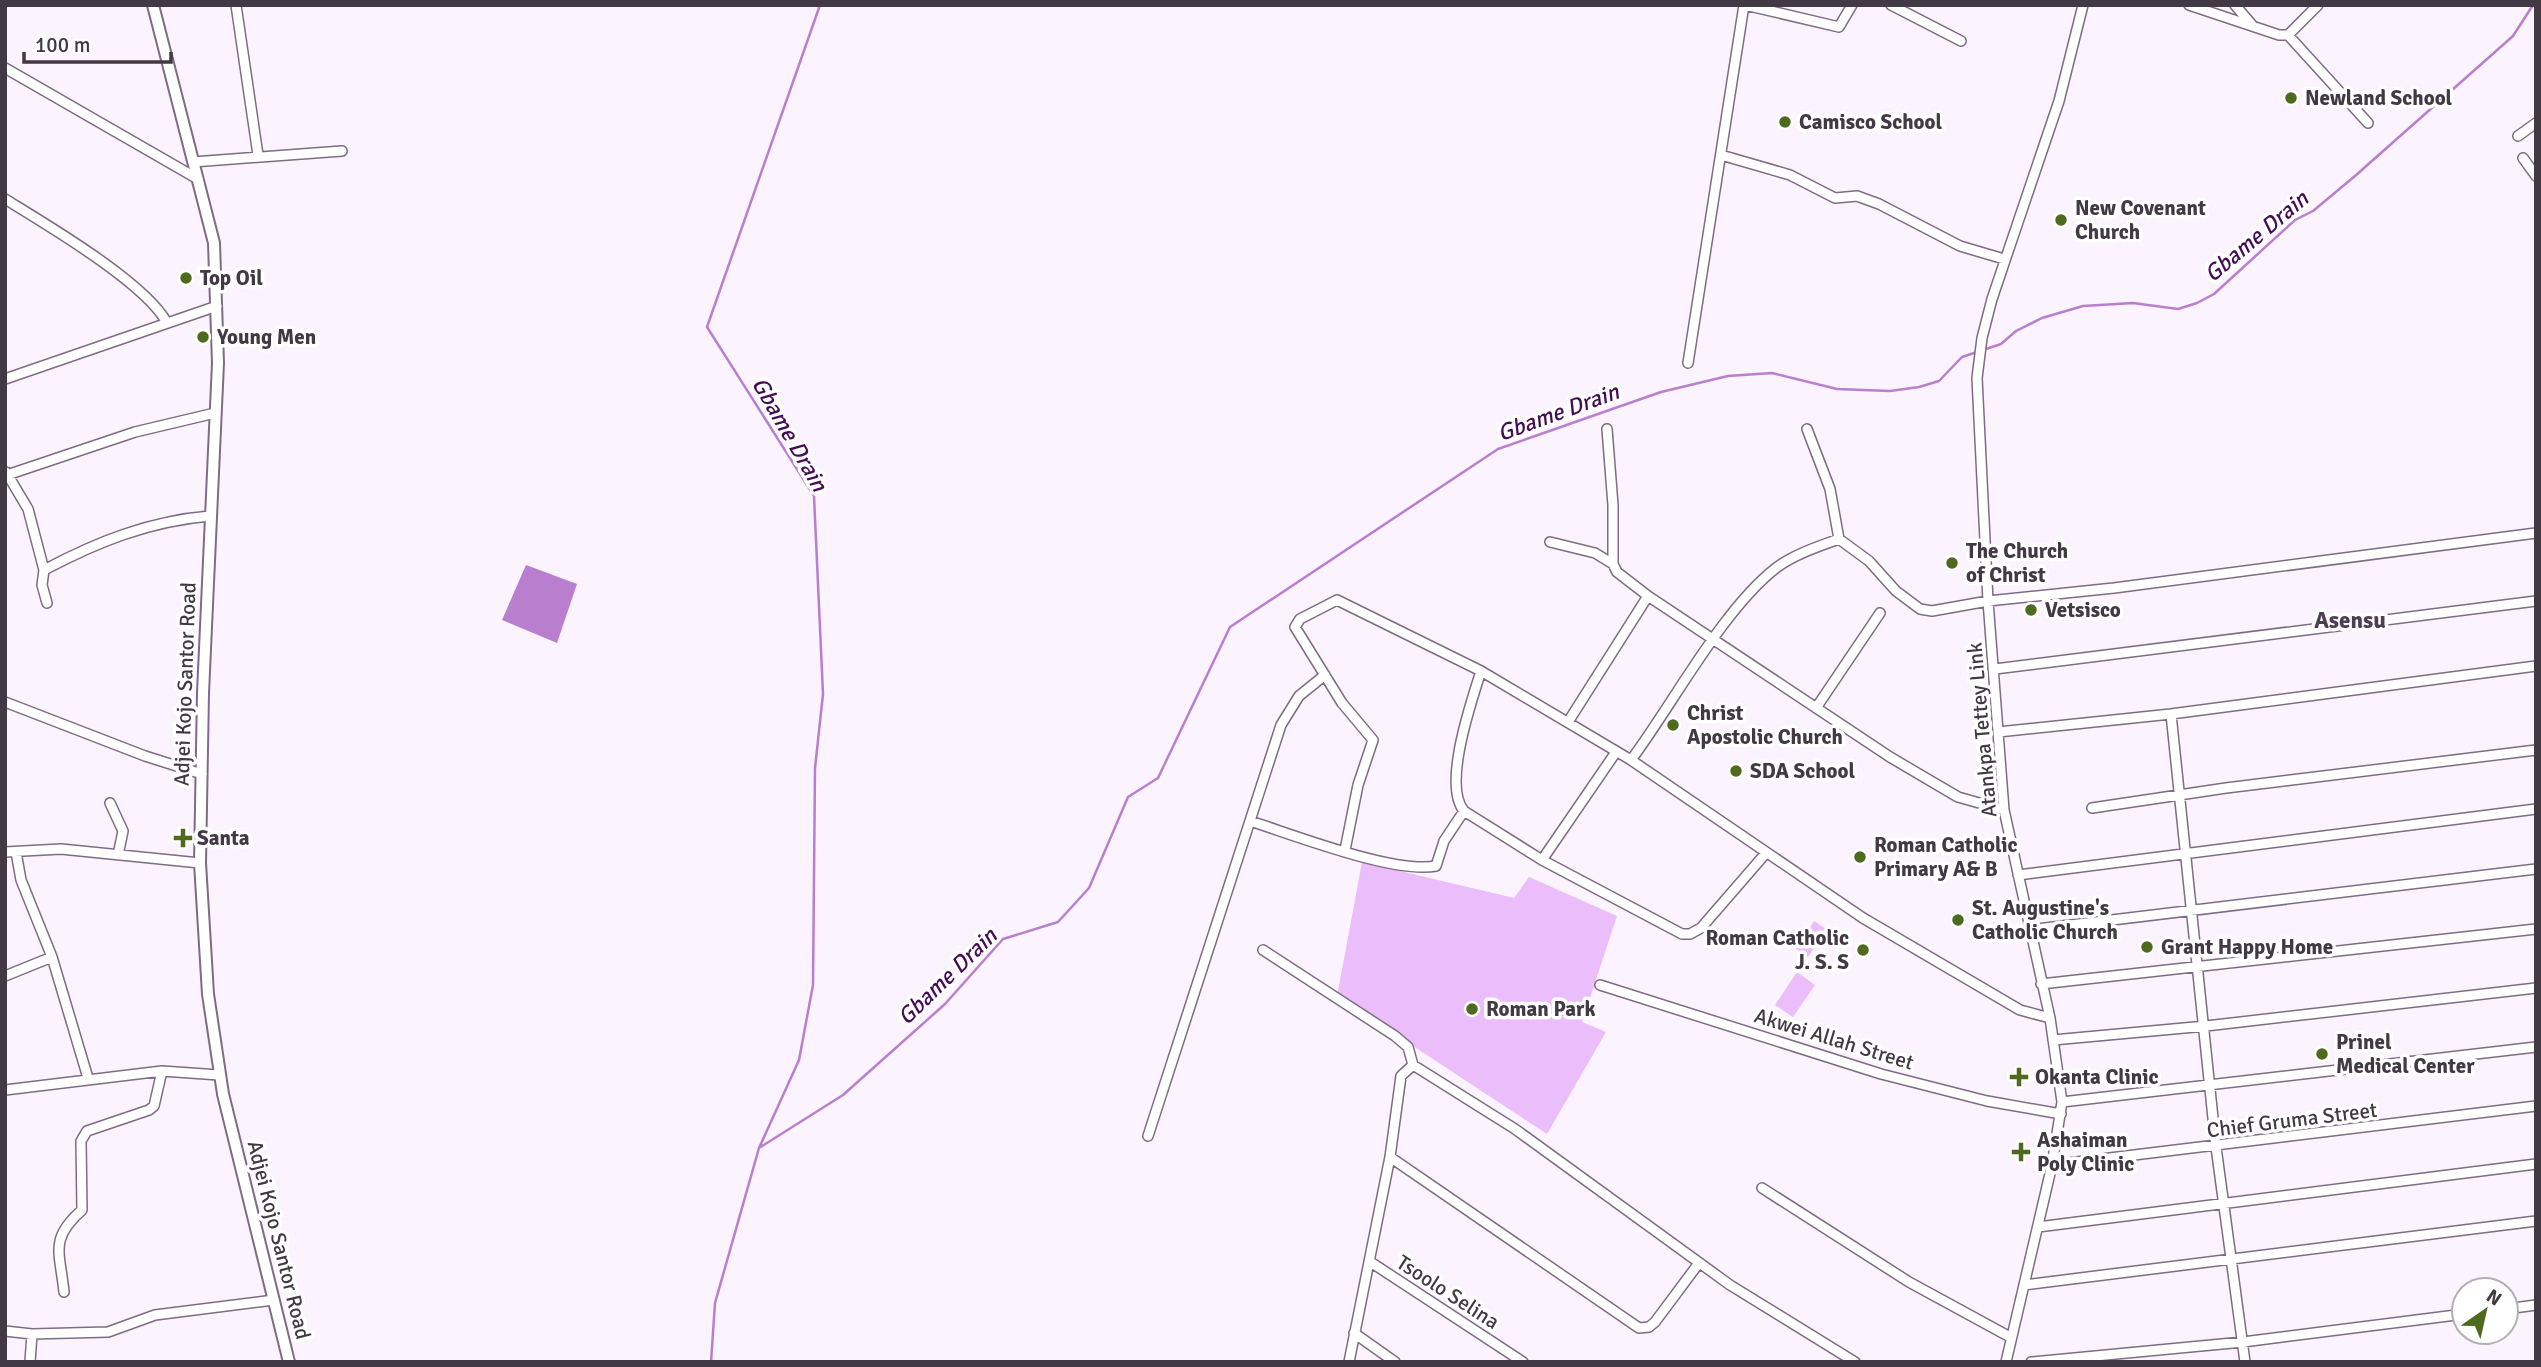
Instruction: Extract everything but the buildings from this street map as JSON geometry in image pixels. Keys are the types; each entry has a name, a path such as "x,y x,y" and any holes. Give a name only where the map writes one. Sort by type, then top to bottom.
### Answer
{"street":[{"name":"Adjei Kojo Santor Road","path":"153,5 214,243 217,306 215,412 200,863 205,967 219,1075 289,1362"},
{"path":"236,5 258,155"},
{"path":"1688,363 1744,5 1839,27 1852,5"},
{"path":"1891,5 1961,41"},
{"name":"Atankpa Tettey Link","path":"2006,1362 2052,1166 2063,1102 2050,1018 2004,810 1988,601 1977,378 1982,338 2004,259 2059,101 2083,5"},
{"path":"2189,5 2279,35 2288,35 2318,5"},
{"path":"2235,5 2252,25"},
{"path":"2288,35 2368,123"},
{"path":"5,68 198,179"},
{"path":"2518,136 2536,123"},
{"path":"193,162 258,155 342,151"},
{"path":"1721,155 1790,175 1835,198 1857,196 1879,204 1960,246 2004,259"},
{"path":"2523,158 2536,176"},
{"path":"5,199 137,287 160,310 167,323"},
{"path":"5,379 217,306"},
{"path":"47,603 42,585 44,570 28,509 6,472 135,432 215,412"},
{"path":"1606,429 1613,505 1613,564 1617,572 1648,596 1890,757 1958,797 2004,810"},
{"path":"1807,429 1830,489 1839,539 1869,561 1896,591 1920,608 1932,611 1988,601 2126,587 2536,533"},
{"path":"44,570 93,545 124,533 174,520 210,516"},
{"path":"1631,761 1714,640 1754,588 1778,566 1839,539"},
{"path":"1550,542 1595,553 1613,564"},
{"path":"1569,722 1648,596"},
{"path":"1345,850 1358,786 1373,740 1342,703 1295,627 1300,620 1337,600 1481,671 1569,722 1896,938 2020,1010 2050,1018"},
{"path":"1995,669 2536,601"},
{"path":"1816,708 1880,613"},
{"path":"1998,733 2171,714 2536,666"},
{"path":"1481,671 1459,745 1458,789 1460,806 1464,811 1542,860 1671,929 1690,934 1701,928 1766,853"},
{"path":"1148,1136 1289,709 1325,675"},
{"path":"5,702 145,756 202,774"},
{"path":"2171,714 2194,910 2216,1147 2245,1362"},
{"path":"2092,808 2536,750"},
{"path":"1542,860 1616,752"},
{"path":"110,803 123,831 118,855"},
{"path":"2018,874 2536,809"},
{"path":"1250,821 1345,850 1425,869 1436,866 1444,841 1464,811"},
{"path":"5,852 61,849 200,863"},
{"path":"16,852 20,880 52,957 88,1078"},
{"path":"2029,930 2536,869"},
{"path":"2041,984 2536,929"},
{"path":"1263,950 1395,1036 1408,1047 1413,1065 1515,1129 1699,1263 1855,1362"},
{"path":"5,976 52,957"},
{"name":"Akwei Allah Street","path":"1600,985 1881,1073 1987,1101 2061,1114"},
{"path":"2053,1040 2206,1026 2536,988"},
{"path":"2063,1102 2536,1047"},
{"path":"1369,1261 1390,1157 1401,1076 1413,1065"},
{"path":"5,1090 162,1071 219,1075"},
{"path":"64,1292 58,1238 65,1224 82,1210 81,1141 87,1131 154,1106 162,1071"},
{"name":"Chief Gruma Street","path":"2052,1166 2536,1106"},
{"path":"1390,1157 1639,1328 1649,1327 1655,1322 1699,1263"},
{"path":"2038,1227 2536,1164"},
{"path":"1762,1188 1909,1282 2010,1337"},
{"path":"2024,1285 2536,1221"},
{"name":"Tsoolo Selina","path":"1349,1362 1369,1261 1523,1362"},
{"path":"5,1331 32,1334 108,1332 155,1315 274,1300"},
{"path":"2031,1362 2243,1342 2450,1316"},
{"path":"30,1362 32,1334"},
{"path":"1354,1334 1395,1362"}],"shaded area":[{"path":"526,565 577,584 557,643 502,620"},
{"name":"Roman Park","path":"1362,862 1514,898 1529,877 1617,916 1582,1022 1606,1032 1547,1134 1337,996"},
{"path":"1814,921 1826,929 1808,957 1796,949"},
{"path":"1797,972 1815,985 1793,1017 1775,1005"}],"waterway":[{"name":"Gbame Drain","path":"711,1362 715,1303 759,1148 799,1060 813,985 815,768 823,694 814,496 707,327 820,5"},
{"name":"Gbame Drain","path":"759,1148 843,1095 945,1004 1003,939 1058,922 1089,888 1128,797 1158,778 1230,627 1498,449 1661,392 1728,376 1772,373 1837,389 1890,391 1919,387 1939,381 1962,357 2001,344 2016,331 2042,318 2083,306 2133,303 2178,309 2197,303 2214,294 2295,220 2313,211 2355,176 2513,36 2533,5"}],"place":[{"name":"Newland School","path":"2291,98"},
{"name":"Camisco School","path":"1785,122"},
{"name":"New Covenant Church","path":"2061,220"},
{"name":"Top Oil","path":"186,278"},
{"name":"Young Men","path":"203,337"},
{"name":"The Church of Christ","path":"1952,563"},
{"name":"Vetsisco","path":"2031,610"},
{"name":"Christ Apostolic Church","path":"1673,725"},
{"name":"SDA School","path":"1736,771"},
{"name":"Santa","path":"183,838"},
{"name":"Roman Catholic Primary A& B","path":"1860,857"},
{"name":"St. Augustine's Catholic Church","path":"1958,920"},
{"name":"Grant Happy Home","path":"2147,947"},
{"name":"Roman Catholic J. S. S","path":"1863,950"},
{"name":"Roman Park","path":"1472,1009"},
{"name":"Prinel Medical Center","path":"2322,1054"},
{"name":"Okanta Clinic","path":"2019,1077"},
{"name":"Ashaiman Poly Clinic","path":"2021,1152"}],"district":[{"name":"Asensu","path":"2350,620"}]}
